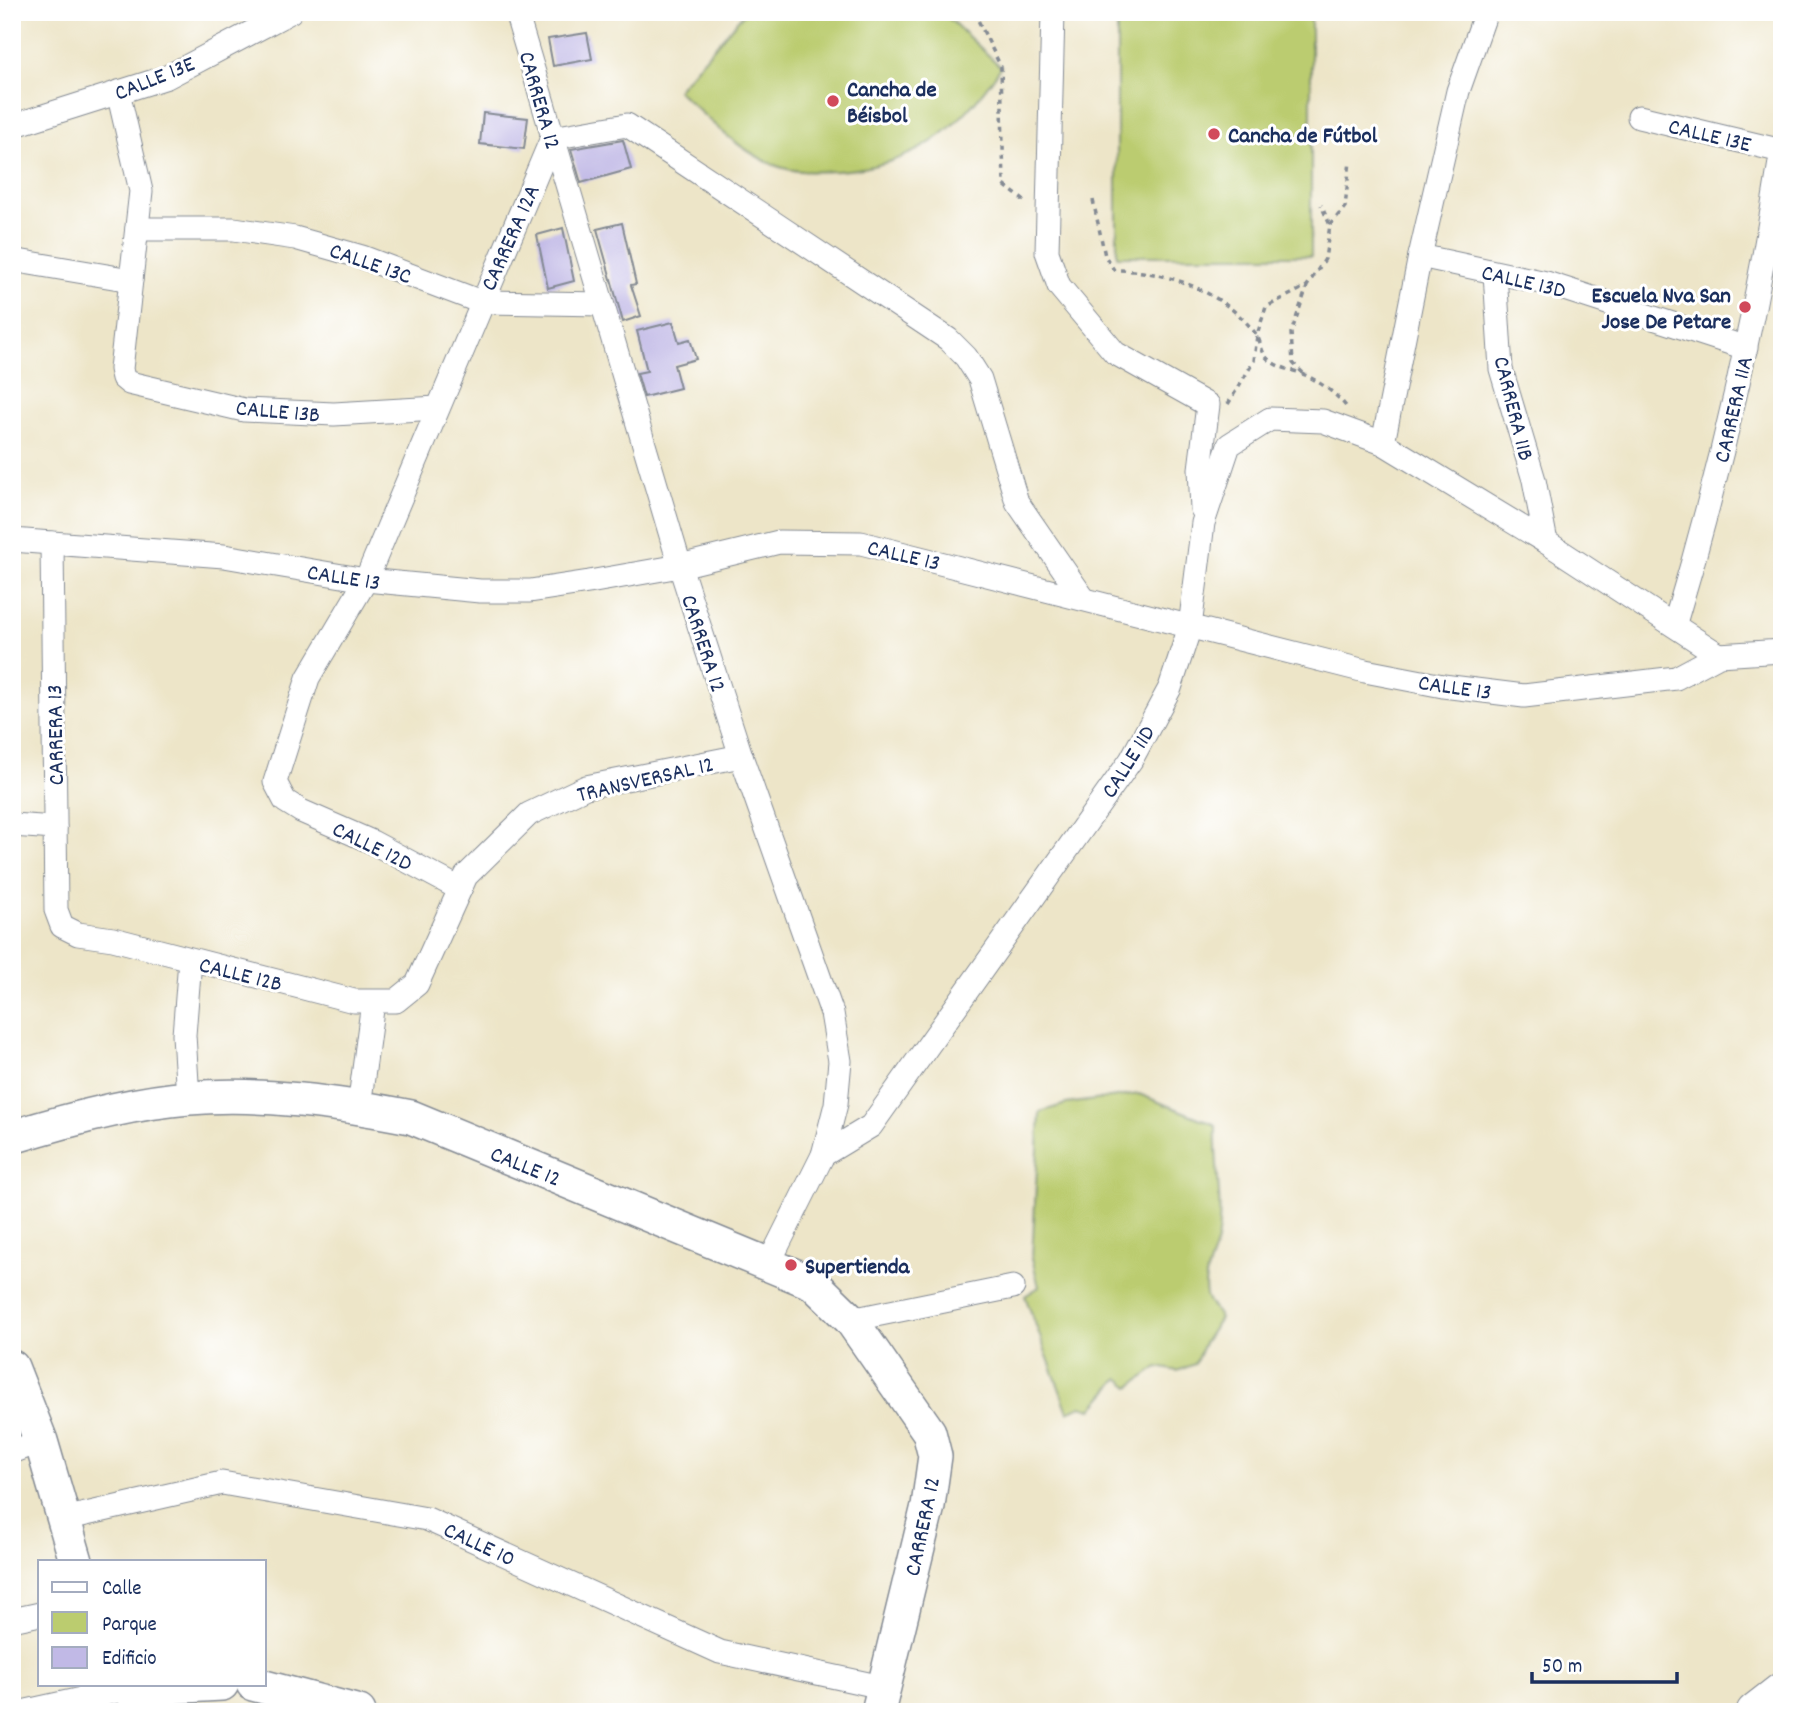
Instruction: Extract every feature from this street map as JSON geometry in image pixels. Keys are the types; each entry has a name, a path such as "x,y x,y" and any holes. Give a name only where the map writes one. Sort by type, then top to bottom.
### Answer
{"main road":[{"path":"1755,1712 1782,1691"}],"street":[{"name":"CALLE 13E","path":"12,126 167,77 290,12"},
{"name":"CARRERA 12","path":"516,12 680,566 741,756 832,1013 840,1061 836,1104 823,1155 768,1265"},
{"path":"1053,12 1047,252 1059,286 1115,353 1208,405 1200,469 1203,523"},
{"path":"1373,440 1420,256 1458,91 1486,12"},
{"path":"12,260 131,280 141,191 118,92"},
{"name":"CALLE 13E","path":"1639,117 1782,150"},
{"path":"552,138 626,125 948,339 966,357 980,379 1017,502 1084,599"},
{"name":"CARRERA 12A","path":"285,801 275,782 308,678 366,580 552,138"},
{"name":"CARRERA 11A","path":"1675,623 1702,534 1746,348 1782,150"},
{"name":"CALLE 13C","path":"137,229 233,229 295,238 362,257 481,302 602,304"},
{"name":"CALLE 13D","path":"1420,256 1546,283 1746,348"},
{"name":"CARRERA 11B","path":"1495,273 1501,369 1534,480 1546,542"},
{"name":"CALLE 13B","path":"131,280 121,369 123,378 129,383 244,410 334,414 437,408"},
{"name":"CALLE 11D","path":"823,1155 871,1126 1131,760 1170,688 1190,627 1203,523 1229,445 1270,419 1323,421 1373,440 1546,542 1590,573 1675,623 1719,654"},
{"name":"CALLE 13","path":"12,540 224,556 366,580 480,591 530,591 680,566 779,542 861,543 1365,671 1443,686 1524,696 1676,678 1719,654 1782,651"},
{"name":"CARRERA 13","path":"52,543 56,910 62,926"},
{"name":"TRANSVERSAL 12","path":"460,889 466,876 529,814 586,787 741,756"},
{"name":"CALLE 12D","path":"285,801 301,811 372,842 460,889"},
{"path":"12,825 55,828"},
{"name":"CALLE 12B","path":"62,926 78,934 113,939 343,998 373,1002 396,1001 417,984 460,889"},
{"path":"188,1098 184,1035 190,960"},
{"path":"359,1107 373,1002"},
{"name":"CALLE 12","path":"12,1137 58,1123 188,1098 298,1101 359,1107 411,1117 813,1283 851,1320"},
{"path":"851,1320 1013,1287"},
{"name":"CARRERA 12","path":"851,1320 929,1432 934,1456 928,1506 880,1699"},
{"path":"12,1367 27,1446 64,1518 76,1560"},
{"name":"CALLE 10","path":"64,1518 222,1483 427,1518 720,1652 880,1699"},
{"path":"12,1620 38,1614"},
{"path":"22,1712 124,1686"},
{"path":"261,1686 359,1712"}],"path":[{"path":"974,12 1001,67 1004,185 1046,217"},
{"path":"1350,161 1345,207 1331,225 1325,259 1307,286 1291,333 1293,363 1344,403 1373,440"},
{"path":"1093,200 1105,257 1114,270 1170,276 1194,286 1228,307 1257,335 1265,357 1287,371 1305,375"},
{"path":"1321,205 1331,225"},
{"path":"1204,445 1254,361 1257,335 1266,307 1307,286"}],"green space":[{"name":"Cancha de Béisbol","path":"745,12 942,12 1001,67 969,109 933,141 913,153 865,168 821,172 789,169 760,158 734,141 677,90"},
{"name":"Cancha de Fútbol","path":"1117,12 1311,12 1311,256 1117,256"},
{"path":"1139,1094 1216,1125 1219,1227 1205,1288 1208,1301 1220,1318 1204,1343 1195,1364 1177,1371 1158,1367 1130,1387 1119,1378 1092,1409 1081,1406 1068,1412 1025,1296 1039,1287 1032,1258 1040,1112 1066,1104"}],"building":[{"path":"587,33 592,59 553,66 548,39"},
{"path":"483,113 528,118 524,149 480,144"},
{"path":"623,140 631,169 581,183 571,149"},
{"path":"622,223 636,284 631,285 641,316 623,322 597,229"},
{"path":"563,228 574,281 548,288 537,235"},
{"path":"673,322 679,342 690,339 696,359 674,365 680,388 644,397 637,373 647,371 637,331"}],"place":[{"name":"Cancha de Béisbol","path":"833,101"},
{"name":"Cancha de Fútbol","path":"1214,134"},
{"name":"Escuela Nva San Jose De Petare","path":"1745,307"},
{"name":"Supertienda","path":"791,1265"}]}
